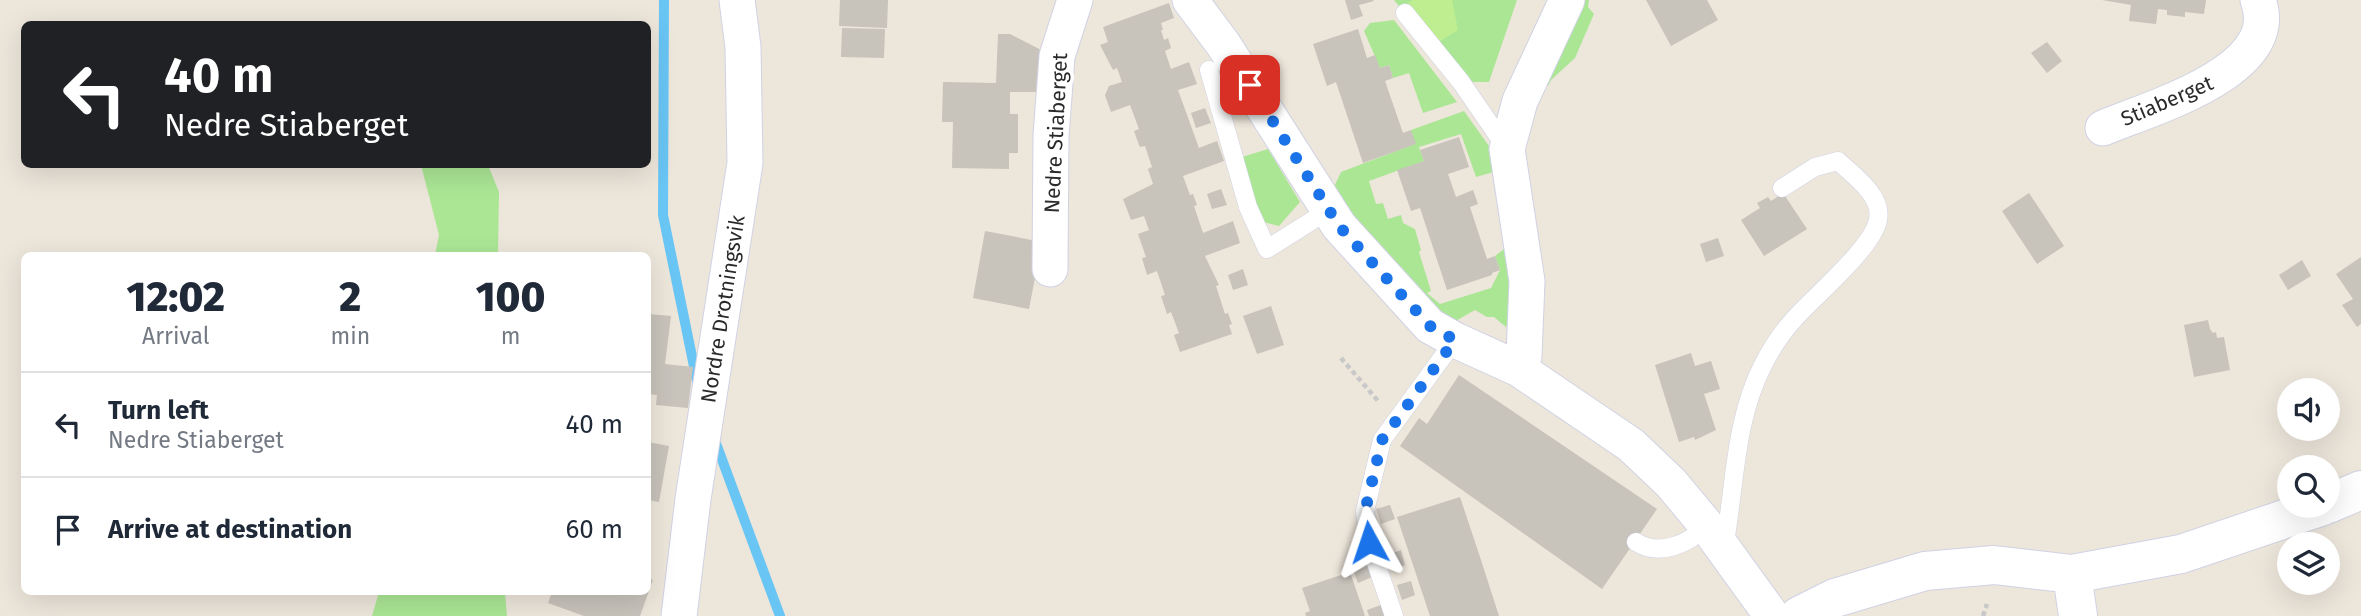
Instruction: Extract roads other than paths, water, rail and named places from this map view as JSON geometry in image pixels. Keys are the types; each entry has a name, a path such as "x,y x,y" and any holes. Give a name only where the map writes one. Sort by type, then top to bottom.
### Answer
{"main road":[{"path":"2340,499 2361,490"},
{"path":"1799,616 1835,598 1925,571 1994,565 2072,574 2180,554 2287,518"},
{"path":"2072,574 2078,616"}],"street":[{"name":"Nordre Drotningsvik","path":"679,616 693,499 745,163 743,47 737,0"},
{"name":"Nedre Stiaberget","path":"1049,269 1051,136 1057,56 1075,0"},
{"path":"1190,0 1223,44 1339,226 1430,326 1519,369 1631,445 1671,483 1714,535 1772,616"},
{"path":"1519,369 1524,356 1527,281 1507,149 1520,101 1567,0"},
{"name":"Stiaberget","path":"2103,128 2221,78 2253,48 2262,28 2262,10 2258,0"}],"lane":[{"path":"1405,13 1461,82 1507,149"},
{"path":"1209,71 1248,207 1267,249 1329,210"},
{"path":"1636,542 1644,548 1668,548 1695,537 1726,536 1747,410 1763,364 1794,320 1870,240 1879,219 1872,193 1838,161 1815,167 1782,188"},
{"path":"1394,616 1369,542 1365,511 1382,440 1455,340"}],"waterway":[{"path":"664,0 663,215 698,386"},
{"path":"714,438 780,616"}]}
